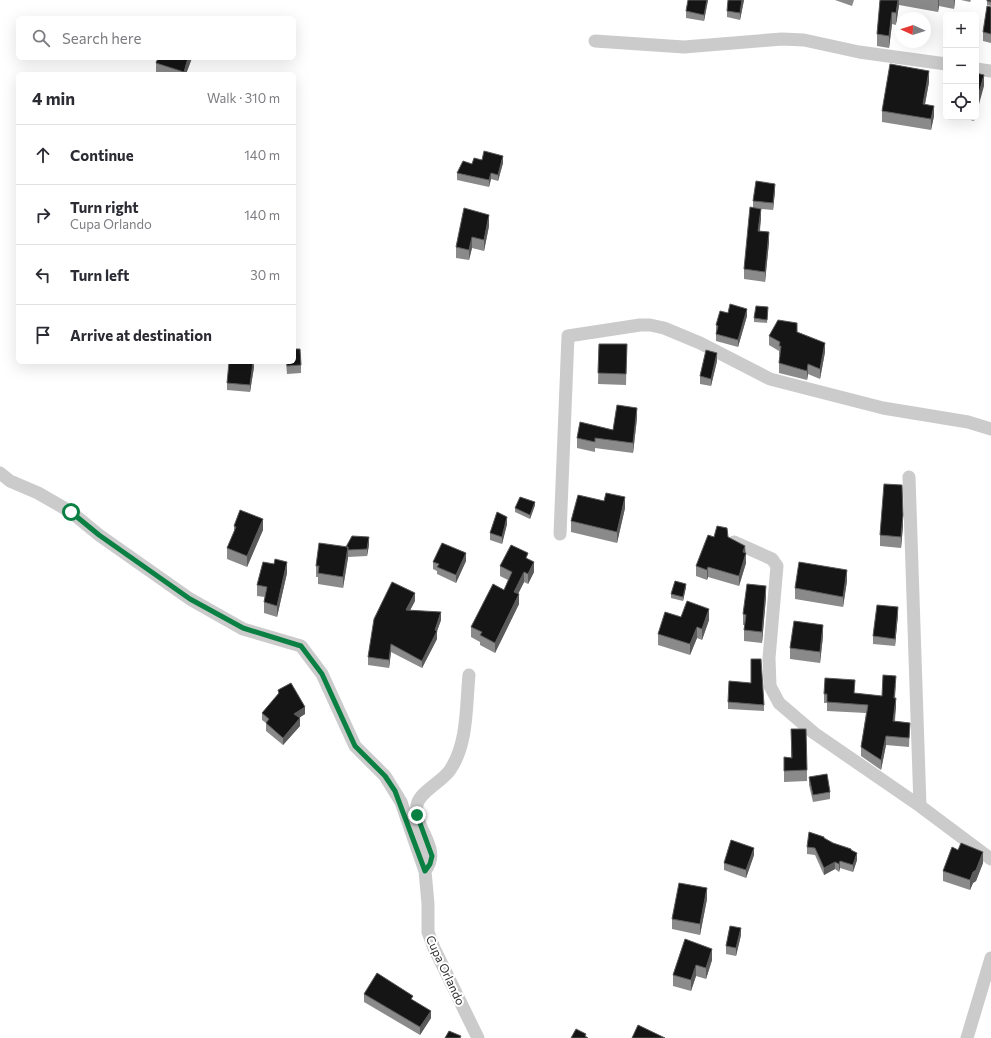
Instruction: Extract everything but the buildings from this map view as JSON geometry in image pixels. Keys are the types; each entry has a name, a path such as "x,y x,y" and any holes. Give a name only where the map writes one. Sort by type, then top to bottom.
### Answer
{"street":[{"path":"595,41 684,47 720,45 762,40 804,40 859,52 943,64"},
{"path":"979,70 991,72"},
{"path":"560,534 568,336 640,325 657,326 700,343 770,379 883,408 968,422 991,429"},
{"name":"Cupa Orlando","path":"0,473 10,481 38,493 71,512 99,535 190,599 243,628 301,646 322,674 355,746 385,776 395,791 425,871 428,904 428,932 478,1038"},
{"path":"909,477 920,806"},
{"path":"734,542 772,559 777,566 769,658 770,686 779,703 814,733 920,806 991,859"},
{"path":"425,871 430,864 432,856 417,815 416,806 419,798 439,782 450,770 458,756 469,674"},
{"path":"967,1038 991,958"}],"route":[{"path":"71,512 99,535 121,549 190,599 243,628 301,646 322,674 348,727 355,746 385,776 395,791 401,802 425,871 430,864 432,856 417,815"}]}
